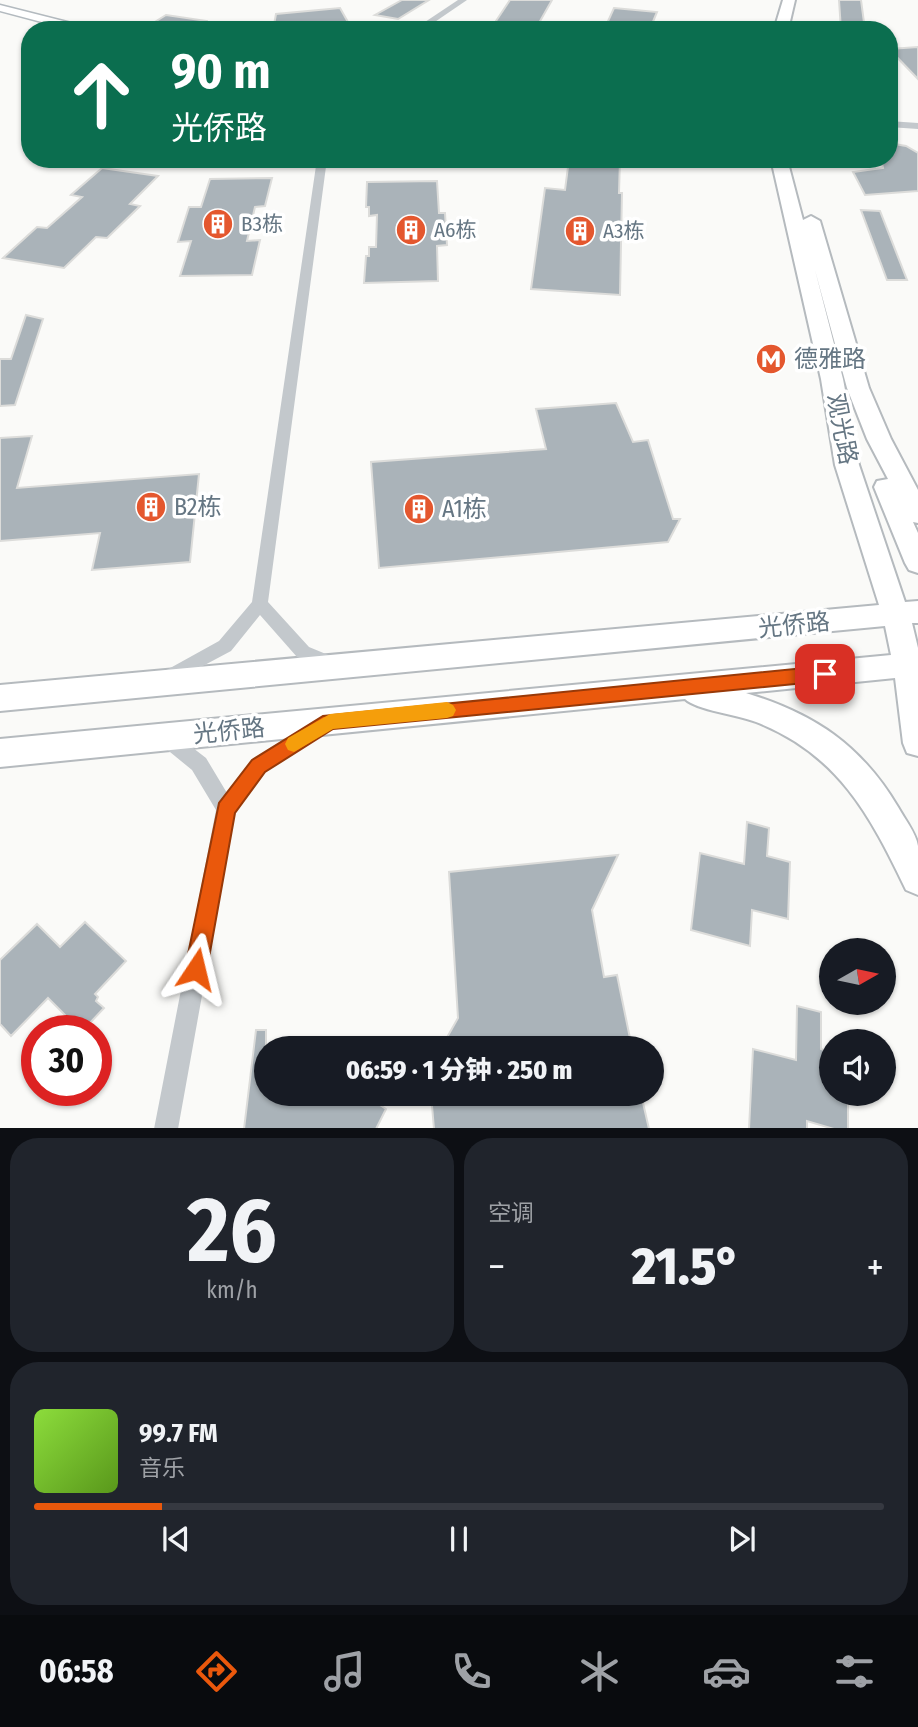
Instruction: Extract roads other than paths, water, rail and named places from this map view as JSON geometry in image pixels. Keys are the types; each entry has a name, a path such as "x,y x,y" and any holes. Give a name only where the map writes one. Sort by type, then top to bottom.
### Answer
{"main road":[{"path":"783,21 789,0"},
{"name":"观光路","path":"781,168 835,397 847,465 907,613 913,665"},
{"name":"观光路","path":"799,168 815,238 858,388 878,439 918,513"},
{"path":"835,397 883,480 918,563"},
{"name":"光侨路","path":"0,698 343,668 907,613"},
{"path":"913,665 918,743"},
{"name":"光侨路","path":"0,753 913,665"},
{"path":"671,689 725,699 766,712 804,730 838,753 897,834 918,878"}],"street":[{"path":"3,7 27,0"},
{"path":"431,21 463,0"},
{"path":"3,7 54,21"},
{"path":"898,125 918,126"},
{"path":"159,683 225,646 260,604 321,168"},
{"path":"260,604 303,652 343,668"},
{"path":"166,1128 226,809 259,766 330,722"},
{"path":"165,737 199,764 226,809"}],"place":[{"name":"B3栋","path":"218,224"},
{"name":"A6栋","path":"411,230"},
{"name":"A3栋","path":"580,231"},
{"name":"德雅路","path":"771,359"},
{"name":"B2栋","path":"151,507"},
{"name":"A1栋","path":"419,509"}]}
